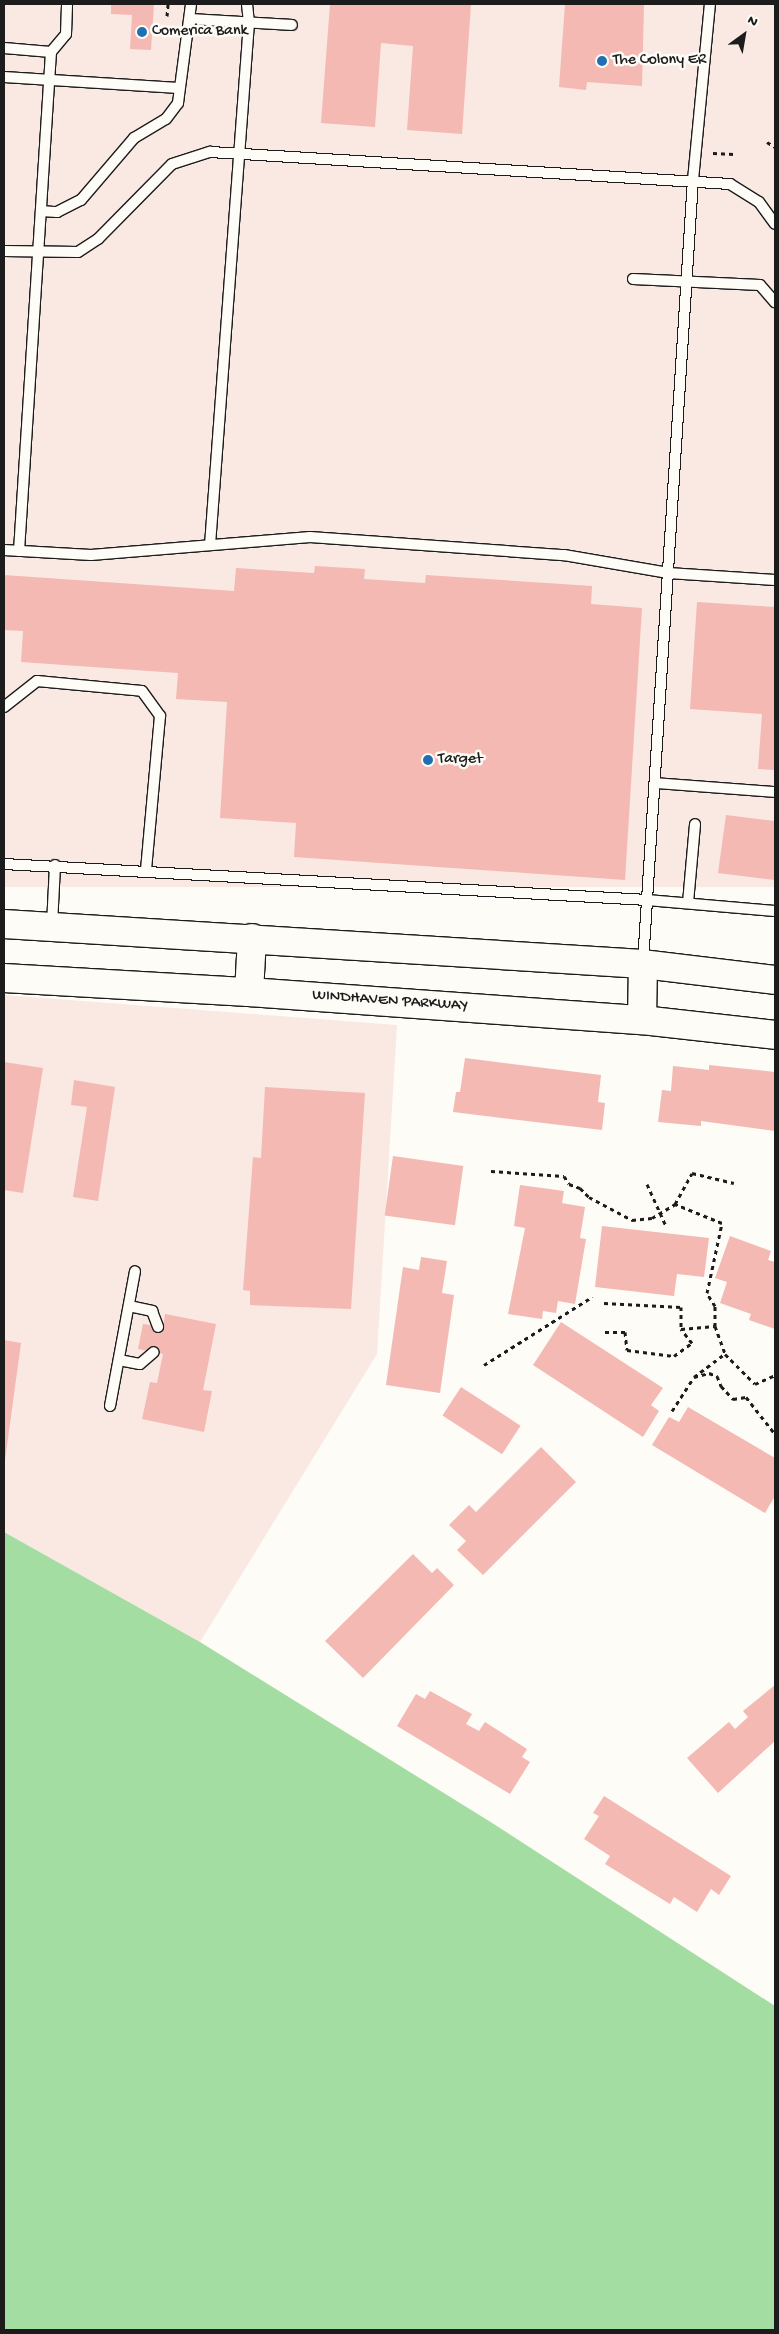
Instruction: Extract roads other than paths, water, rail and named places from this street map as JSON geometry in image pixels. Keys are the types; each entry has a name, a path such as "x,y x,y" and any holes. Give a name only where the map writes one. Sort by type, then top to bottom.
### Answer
{"main road":[{"path":"4,924 52,925 643,964 775,980"},
{"path":"249,992 252,938"},
{"path":"642,1020 643,964"},
{"name":"WINDHAVEN PARKWAY","path":"4,978 249,992 642,1020 775,1035"}],"lane":[{"path":"19,551 50,80 50,52 66,34 68,4"},
{"path":"41,211 57,212 81,200 134,138 166,119 178,103 191,19 191,4"},
{"path":"643,964 692,180 710,4"},
{"path":"210,545 249,6"},
{"path":"191,19 292,26"},
{"path":"4,48 50,52"},
{"path":"4,77 180,88"},
{"path":"4,251 38,253 78,252 98,239 172,164 210,152 240,151 730,184 759,202 775,224"},
{"path":"633,279 760,285 775,302"},
{"path":"4,550 90,555 310,537 564,555 668,574 775,580"},
{"path":"4,707 37,681 142,691 160,716 146,871"},
{"path":"655,783 775,792"},
{"path":"688,903 695,824"},
{"path":"4,864 647,900 775,911"},
{"path":"52,925 55,866"},
{"path":"110,1406 135,1271"},
{"path":"129,1306 152,1311 158,1327"},
{"path":"119,1360 140,1364 154,1352"}],"place":[{"name":"Comerica Bank","path":"142,32"},
{"name":"The Colony ER","path":"602,61"},
{"name":"Target","path":"428,760"}]}
